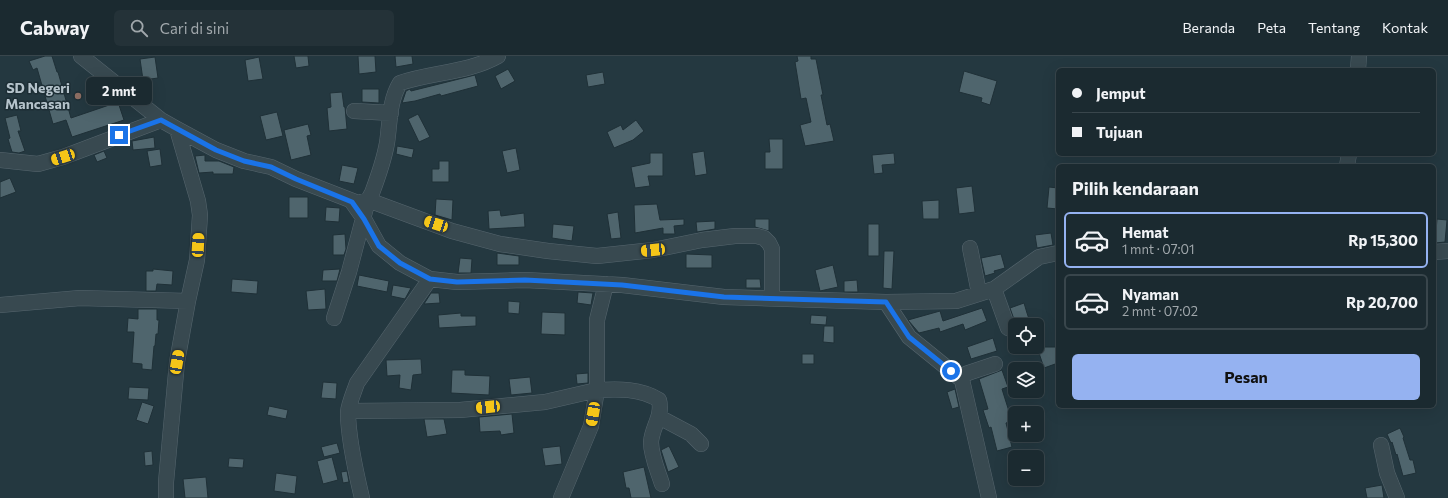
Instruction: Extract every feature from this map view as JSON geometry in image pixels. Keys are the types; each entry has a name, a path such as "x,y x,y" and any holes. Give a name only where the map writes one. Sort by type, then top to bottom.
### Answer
{"street":[{"path":"81,56 161,120 216,150 244,161 271,167 352,202 358,203 368,200 452,230 500,244 597,256 653,250 702,240 735,236 757,236 764,238 769,242 772,249 772,298"},
{"path":"334,318 349,272 368,200 372,193 387,144 395,90 400,83 426,75 463,69 498,56"},
{"path":"1358,68 1359,56"},
{"path":"354,111 391,113"},
{"path":"0,160 38,164 63,157 161,120"},
{"path":"166,498 166,482 177,362 188,301 198,260 200,215 198,200 177,129"},
{"path":"352,202 364,219 379,246 400,263 430,279 457,282 525,280 606,284 724,297 886,302 956,302 994,289 1039,257 1056,253"},
{"path":"970,248 979,294"},
{"path":"1436,252 1448,251"},
{"path":"362,498 357,478 348,411 357,383 430,279"},
{"path":"561,498 591,426 597,390 597,320 606,284"},
{"path":"994,289 1008,328"},
{"path":"0,305 80,298 188,301"},
{"path":"886,302 909,337 962,380 989,498"},
{"path":"962,380 964,375 968,373 995,364"},
{"path":"348,411 460,410 545,402 597,390 622,389 653,396 659,400 661,407 651,441 654,460 662,484"},
{"path":"658,417 691,434 701,444"},
{"path":"1381,445 1387,473 1397,498"}],"building":[{"path":"45,56 52,56 71,118 118,102 124,120 72,137 66,120 53,124 37,68 33,70 29,61"},
{"path":"294,56 308,56 309,66 296,68"},
{"path":"358,56 375,56 376,72 359,74"},
{"path":"395,56 412,56 413,64 396,67"},
{"path":"797,56 811,56 811,59 816,59 827,125 830,124 834,141 805,146 800,125 811,122 806,98 801,99 795,62 798,61"},
{"path":"155,57 158,78 143,80 140,59"},
{"path":"259,57 263,79 248,81 245,60"},
{"path":"508,69 515,81 501,89 495,76"},
{"path":"964,71 997,81 990,105 981,102 982,98 959,92"},
{"path":"603,72 605,84 588,87 586,75"},
{"path":"475,75 478,86 441,96 440,94 402,103 406,91 410,89 411,91"},
{"path":"362,89 379,89 379,103 362,102"},
{"path":"342,92 347,129 329,131 327,108 331,107 330,93"},
{"path":"277,112 283,136 266,140 260,116"},
{"path":"418,114 430,137 419,142 408,119"},
{"path":"17,115 21,131 18,131 25,151 19,153 12,152 8,139 10,138 5,118"},
{"path":"636,120 644,131 633,140 614,148 607,132 621,125 623,130"},
{"path":"308,124 311,135 307,136 311,155 291,160 284,130"},
{"path":"154,137 155,148 133,150 132,141"},
{"path":"769,139 783,139 783,169 765,169 765,152 770,152"},
{"path":"397,146 414,149 412,158 396,154"},
{"path":"516,148 520,170 507,173 502,151"},
{"path":"160,149 162,165 150,167 147,151"},
{"path":"104,151 107,158 97,162 94,155"},
{"path":"704,151 707,174 695,176 692,153"},
{"path":"650,153 663,153 663,176 648,176 650,186 635,188 631,167 650,163"},
{"path":"894,153 895,164 882,165 883,173 874,174 872,155"},
{"path":"205,155 205,161 219,161 234,167 233,174 213,174 213,172 199,173 195,156"},
{"path":"439,161 449,161 449,182 432,182 432,169 439,169"},
{"path":"342,165 358,168 354,184 339,181"},
{"path":"10,178 16,192 0,198 0,182"},
{"path":"972,186 975,212 959,214 956,188"},
{"path":"1049,187 1056,188 1056,209 1047,208"},
{"path":"289,197 308,197 308,218 289,218"},
{"path":"436,199 453,200 452,220 435,215"},
{"path":"939,200 939,219 923,219 922,201"},
{"path":"657,204 660,220 684,219 684,225 674,226 675,234 663,234 663,228 635,233 634,205"},
{"path":"326,207 340,208 339,222 325,221"},
{"path":"500,210 501,216 524,213 525,227 489,229 488,211"},
{"path":"618,212 621,238 611,239 607,214"},
{"path":"755,219 769,219 769,231 755,227"},
{"path":"1437,219 1447,220 1445,242 1436,243"},
{"path":"715,221 715,229 697,232 696,222"},
{"path":"553,224 574,226 572,241 552,238"},
{"path":"868,224 879,224 879,256 868,256"},
{"path":"1051,233 1053,245 1037,248 1035,235"},
{"path":"345,234 346,249 344,255 333,255 333,235"},
{"path":"884,251 894,251 892,289 883,288"},
{"path":"497,253 519,256 519,265 497,265"},
{"path":"686,254 712,255 712,268 686,268"},
{"path":"1001,254 1005,268 994,271 995,273 985,276 981,258"},
{"path":"460,258 472,259 471,273 458,273"},
{"path":"833,265 838,287 820,291 815,270"},
{"path":"153,269 173,271 172,285 157,284 156,291 146,291 146,271 153,271"},
{"path":"340,269 337,281 322,281 323,270"},
{"path":"359,275 389,281 387,292 357,286"},
{"path":"232,279 258,281 257,294 231,292"},
{"path":"746,279 760,279 761,288 746,288"},
{"path":"857,280 858,292 844,292 844,281"},
{"path":"393,285 411,288 405,299 391,296"},
{"path":"325,289 326,309 308,310 306,291"},
{"path":"578,292 593,293 591,305 577,303"},
{"path":"431,293 439,293 440,303 424,304"},
{"path":"508,301 520,302 519,314 508,313"},
{"path":"1024,303 1029,318 1014,318 1010,308"},
{"path":"982,308 987,321 965,330 963,324 940,332 939,328 919,333 908,320 940,311 943,321"},
{"path":"138,309 157,309 157,320 159,320 158,334 156,334 154,346 152,370 142,369 142,364 132,363 134,332 127,332 128,318 138,319"},
{"path":"542,312 565,313 565,335 541,334"},
{"path":"461,313 461,316 476,316 476,326 439,328 438,315"},
{"path":"811,315 827,316 826,325 810,324"},
{"path":"824,326 834,326 834,343 823,342"},
{"path":"993,338 997,351 971,359 967,347"},
{"path":"1044,347 1056,347 1056,364 1044,368 1044,362 1042,362 1039,354 1044,354"},
{"path":"802,354 814,354 814,364 802,364"},
{"path":"421,359 422,374 413,375 411,390 399,388 400,375 387,376 386,360"},
{"path":"452,370 465,370 465,375 490,376 489,395 451,393"},
{"path":"1002,370 1008,387 1002,389 1008,408 1008,422 1006,423 1008,442 1011,442 1012,447 997,451 991,427 989,428 983,410 988,409 979,379"},
{"path":"588,373 588,383 577,384 576,374"},
{"path":"530,377 532,393 511,395 509,379"},
{"path":"323,382 337,383 336,399 321,398"},
{"path":"129,387 149,388 148,400 128,399"},
{"path":"955,389 959,407 952,409 947,392"},
{"path":"142,402 154,406 148,424 136,420"},
{"path":"269,406 288,410 286,419 267,415"},
{"path":"512,414 514,433 501,435 500,431 480,432 479,417"},
{"path":"424,419 444,419 447,434 427,437"},
{"path":"1400,428 1410,460 1413,460 1416,473 1403,476 1397,454 1396,455 1392,442 1391,443 1387,434"},
{"path":"337,443 340,453 324,457 321,447"},
{"path":"560,446 562,464 545,466 542,448"},
{"path":"669,446 679,467 668,472 661,450"},
{"path":"152,451 153,465 145,466 144,452"},
{"path":"332,457 338,480 323,484 317,461"},
{"path":"229,458 244,459 243,468 228,467"},
{"path":"644,467 651,498 631,498 629,488 626,488 623,472"},
{"path":"347,471 349,482 343,483 341,472"},
{"path":"276,473 297,476 295,494 274,491"},
{"path":"206,477 208,498 185,498 183,479"},
{"path":"1382,485 1384,498 1367,498 1365,488"}],"place":[{"name":"SD Negeri Mancasan","path":"78,96"}],"route":[{"path":"119,135 161,120 216,150 244,161 271,167 352,202 364,219 379,246 400,263 430,279 457,282 525,280 622,285 724,297 886,302 909,337 951,371"}]}
